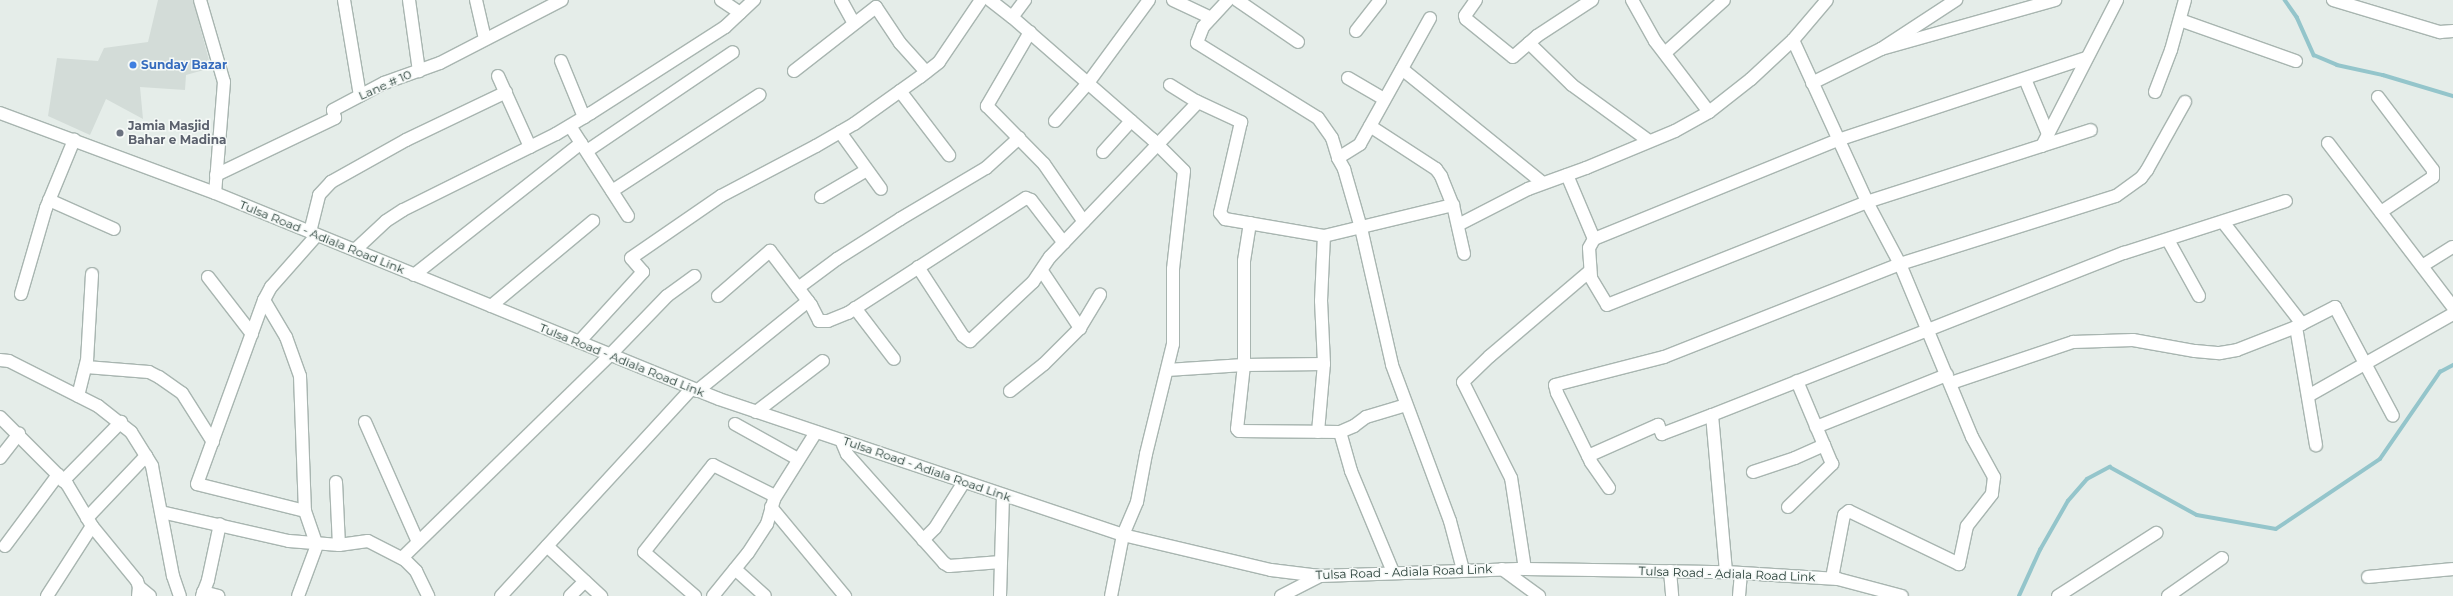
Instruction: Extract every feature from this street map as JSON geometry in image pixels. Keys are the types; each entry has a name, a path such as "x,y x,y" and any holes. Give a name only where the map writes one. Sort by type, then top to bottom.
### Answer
{"street":[{"path":"200,0 224,82 215,193"},
{"path":"344,0 360,96"},
{"path":"409,0 419,71"},
{"path":"476,0 485,39"},
{"name":"Lane # 10","path":"216,174 335,118 333,110 384,83 440,63 562,0"},
{"path":"721,0 740,13"},
{"path":"355,250 386,221 403,210 570,126 725,27 754,0"},
{"path":"841,0 854,24"},
{"path":"579,342 643,272 631,258 721,196 840,132 926,72 939,62 981,0"},
{"path":"990,0 1030,32 1158,144 1184,172 1173,269 1173,344 1146,454 1137,502 1123,536 1110,596"},
{"path":"1012,17 1025,0"},
{"path":"1055,121 1088,83 1149,0"},
{"path":"1173,0 1211,18"},
{"path":"1228,0 1211,18 1199,35 1197,43 1318,118 1332,138 1338,158 1344,169 1361,228 1392,365 1450,521 1463,570"},
{"path":"1236,0 1298,42"},
{"path":"1356,31 1380,0"},
{"path":"1472,1 1465,16 1466,20 1505,53 1513,57 1592,0"},
{"path":"1632,0 1665,53 1709,112"},
{"path":"1665,53 1724,0"},
{"path":"1458,225 1543,183 1675,131 1709,112 1751,79 1792,40 1827,0"},
{"path":"1812,83 1881,49 1956,0"},
{"path":"1881,49 2055,0"},
{"path":"2042,146 2117,0"},
{"path":"2155,92 2180,20 2185,0"},
{"path":"2333,0 2440,32 2453,31"},
{"path":"794,71 874,8 879,8 900,44 926,72"},
{"path":"1338,158 1360,144 1430,18"},
{"path":"2180,20 2296,61"},
{"path":"1030,32 987,106 1044,164 1084,222"},
{"path":"1792,40 1867,202 1900,264 1926,330 1949,379 1972,437 1994,477 1992,494 1967,526 1959,564 1849,511 1844,514 1832,578"},
{"path":"1529,44 1572,84 1649,141"},
{"path":"414,275 584,147 733,52"},
{"path":"2086,58 1838,140 1594,239 1589,248 1591,278 1607,305 1867,202 2091,130"},
{"path":"561,61 584,117"},
{"path":"1402,69 1543,183"},
{"path":"498,76 530,147"},
{"path":"1348,78 1384,99"},
{"path":"2025,79 2048,134"},
{"path":"1170,85 1198,102 1241,122 1220,213 1225,218 1324,236 1453,205"},
{"path":"900,91 949,155"},
{"path":"305,511 197,484 264,300 271,287 313,233 319,196 330,182 406,140 506,92"},
{"path":"612,191 759,95"},
{"path":"2378,97 2433,170 2433,177 2381,212"},
{"path":"918,267 963,336 970,341 1033,282 1042,271 1050,257 1198,102"},
{"path":"1609,488 1588,456 1557,393 1555,385 1664,357 1900,264 2116,196 2141,178 2147,170 2185,102"},
{"name":"Tulsa Road - Adiala Road Link","path":"0,113 215,193 610,355 756,412 1123,536 1271,570 1320,576 1502,569 1726,572 1832,578 1888,594 1902,596"},
{"path":"1103,152 1131,121"},
{"path":"570,126 628,216"},
{"path":"1370,126 1436,169 1445,184 1453,205 1464,254"},
{"path":"840,132 880,189"},
{"path":"798,288 837,259 900,219 986,168 1020,138"},
{"path":"21,294 49,200 74,140"},
{"path":"2328,143 2453,307"},
{"path":"821,197 867,170"},
{"path":"1567,174 1594,239"},
{"path":"718,296 770,251 808,301 819,321 828,321 855,308 1026,198 1030,200 1064,243"},
{"path":"49,200 114,229"},
{"path":"1588,456 1658,425 1662,434 1712,416 1797,381 2124,253 2286,201"},
{"path":"491,306 593,221"},
{"path":"2223,222 2299,326 2316,444"},
{"path":"1250,223 1244,261 1244,365 1237,429 1239,431 1340,432 1354,426 1366,417 1406,405"},
{"path":"1318,432 1324,364 1321,301 1324,236"},
{"path":"2168,240 2199,296"},
{"path":"2422,266 2453,247"},
{"path":"1042,271 1080,328"},
{"path":"1525,569 1512,478 1463,382 1490,356 1590,271"},
{"path":"78,396 86,367 92,274"},
{"path":"402,558 610,355 667,296 695,276"},
{"path":"208,277 252,334"},
{"path":"1010,391 1044,364 1080,328 1100,295"},
{"path":"264,300 286,337 300,376 305,511 318,545 298,596"},
{"path":"501,596 695,389 808,301"},
{"path":"1816,427 1949,379 2073,342 2133,340 2195,351 2220,352 2248,348 2299,326 2335,307 2393,416"},
{"path":"855,308 894,359"},
{"path":"2308,396 2453,314"},
{"path":"0,360 9,361 98,406 121,422 131,432 152,466 173,576 180,596"},
{"path":"756,412 823,361"},
{"path":"1167,370 1244,365 1324,364"},
{"path":"86,367 149,372 159,377 182,393 213,442"},
{"path":"1788,507 1831,466 1824,445 1797,381"},
{"path":"1712,416 1726,572"},
{"path":"0,417 19,434 60,478 89,522 137,581 138,592 150,596"},
{"path":"5,546 60,478 121,422"},
{"path":"365,422 418,542"},
{"path":"735,424 798,459"},
{"path":"713,596 767,524 773,502 798,459 816,432"},
{"path":"1340,432 1351,471 1393,572"},
{"path":"0,458 19,434"},
{"path":"841,440 847,454 923,540 949,566 1001,562"},
{"path":"1753,472 1795,458 1824,445"},
{"path":"47,596 89,522 146,456"},
{"path":"695,596 644,552 713,465 773,502 846,596"},
{"path":"336,482 339,545"},
{"path":"923,540 935,528 964,482"},
{"path":"1000,596 1003,495"},
{"path":"161,512 220,524 289,541 318,545 339,545 368,541 402,558 416,571 428,596"},
{"path":"218,596 202,594 208,580 220,524"},
{"path":"2058,596 2156,533"},
{"path":"547,546 601,596"},
{"path":"2168,596 2222,558"},
{"path":"735,568 765,596"},
{"path":"1502,569 1538,596"},
{"path":"2368,577 2453,569"},
{"path":"1670,572 1672,596"},
{"path":"1739,596 1741,573"},
{"path":"1282,596 1320,576"},
{"path":"570,596 585,581"}],"shaded area":[{"name":"Sunday Bazar","path":"158,0 193,0 211,68 186,75 185,90 140,87 143,119 106,99 90,135 48,116 57,58 98,61 104,48 148,42"}],"waterway":[{"path":"2285,0 2297,17 2314,55 2337,65 2383,75 2453,96"},
{"path":"2019,596 2040,550 2068,501 2087,479 2110,467 2197,515 2276,529 2380,459 2440,372 2453,365"}],"place":[{"name":"Sunday Bazar","path":"133,65"},
{"name":"Jamia Masjid Bahar e Madina","path":"120,133"}]}
